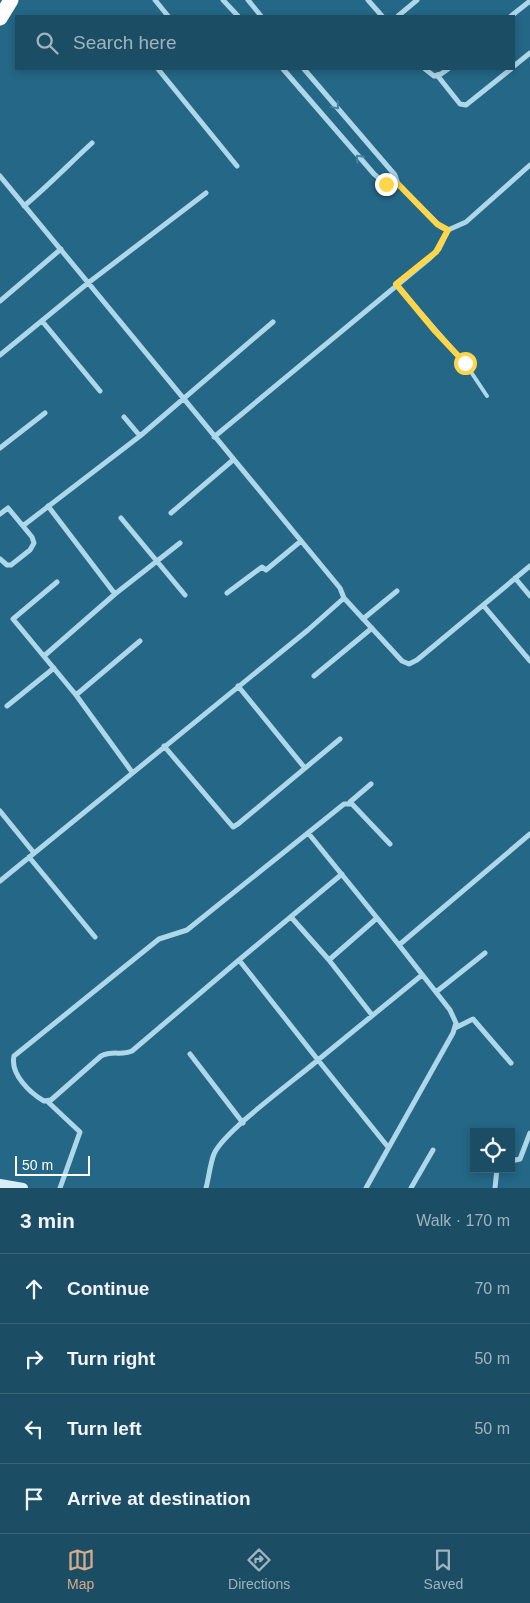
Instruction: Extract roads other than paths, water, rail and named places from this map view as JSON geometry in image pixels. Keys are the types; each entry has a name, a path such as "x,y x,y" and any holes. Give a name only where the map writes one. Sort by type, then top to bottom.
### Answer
{"highway":[{"path":"0,18 11,0"}],"street":[{"path":"155,0 167,15"},
{"path":"223,0 237,15"},
{"path":"248,0 260,15"},
{"path":"368,0 381,15"},
{"path":"399,15 417,0"},
{"path":"513,15 530,1"},
{"path":"515,66 530,53"},
{"path":"159,70 237,166"},
{"path":"284,70 374,174 386,184 398,184"},
{"path":"305,70 395,175 398,184 437,224 448,230"},
{"path":"426,70 431,75 437,76 460,104 466,105 510,70"},
{"path":"437,76 446,70"},
{"path":"24,206 46,188 63,169 92,143"},
{"path":"214,437 436,252 448,230 466,222 530,166"},
{"path":"0,176 340,588 344,598 402,661 408,664 530,566"},
{"path":"0,355 88,283 206,193"},
{"path":"0,301 61,249"},
{"path":"42,321 100,391"},
{"path":"24,525 140,436 183,397 273,322"},
{"path":"0,448 45,413"},
{"path":"124,416 140,436"},
{"path":"171,513 233,460"},
{"path":"48,506 115,594"},
{"path":"0,514 8,508 24,525 34,540 32,547 11,565 7,565 0,559"},
{"path":"121,518 185,595"},
{"path":"226,593 262,567 266,570 301,542"},
{"path":"44,656 115,594 180,543"},
{"path":"515,578 530,596"},
{"path":"57,582 13,620 76,695 132,772"},
{"path":"363,619 397,591"},
{"path":"0,881 308,630 344,598"},
{"path":"483,605 530,661"},
{"path":"314,676 372,628"},
{"path":"76,695 140,641"},
{"path":"7,706 54,668"},
{"path":"238,686 304,767"},
{"path":"164,746 233,827 340,739"},
{"path":"60,1188 80,1132 21,1080 14,1067 14,1056 159,939 187,930 371,784"},
{"path":"350,802 390,844"},
{"path":"0,811 34,852"},
{"path":"309,834 399,944 456,1020 455,1028 366,1188"},
{"path":"399,944 530,834"},
{"path":"29,857 95,937"},
{"path":"47,1101 76,1080 101,1056 110,1052 125,1053 132,1051 342,874"},
{"path":"291,917 329,960 372,1015"},
{"path":"329,960 377,918"},
{"path":"436,992 485,953"},
{"path":"239,960 388,1147"},
{"path":"206,1188 214,1154 228,1137 422,975"},
{"path":"455,1028 473,1019 511,1063"},
{"path":"190,1054 243,1123"},
{"path":"515,1161 520,1159 530,1133"},
{"path":"411,1188 433,1150"},
{"path":"495,1188 497,1173"},
{"path":"0,1184 23,1188"}],"lane":[{"path":"396,284 435,331 465,363 487,396"}]}
